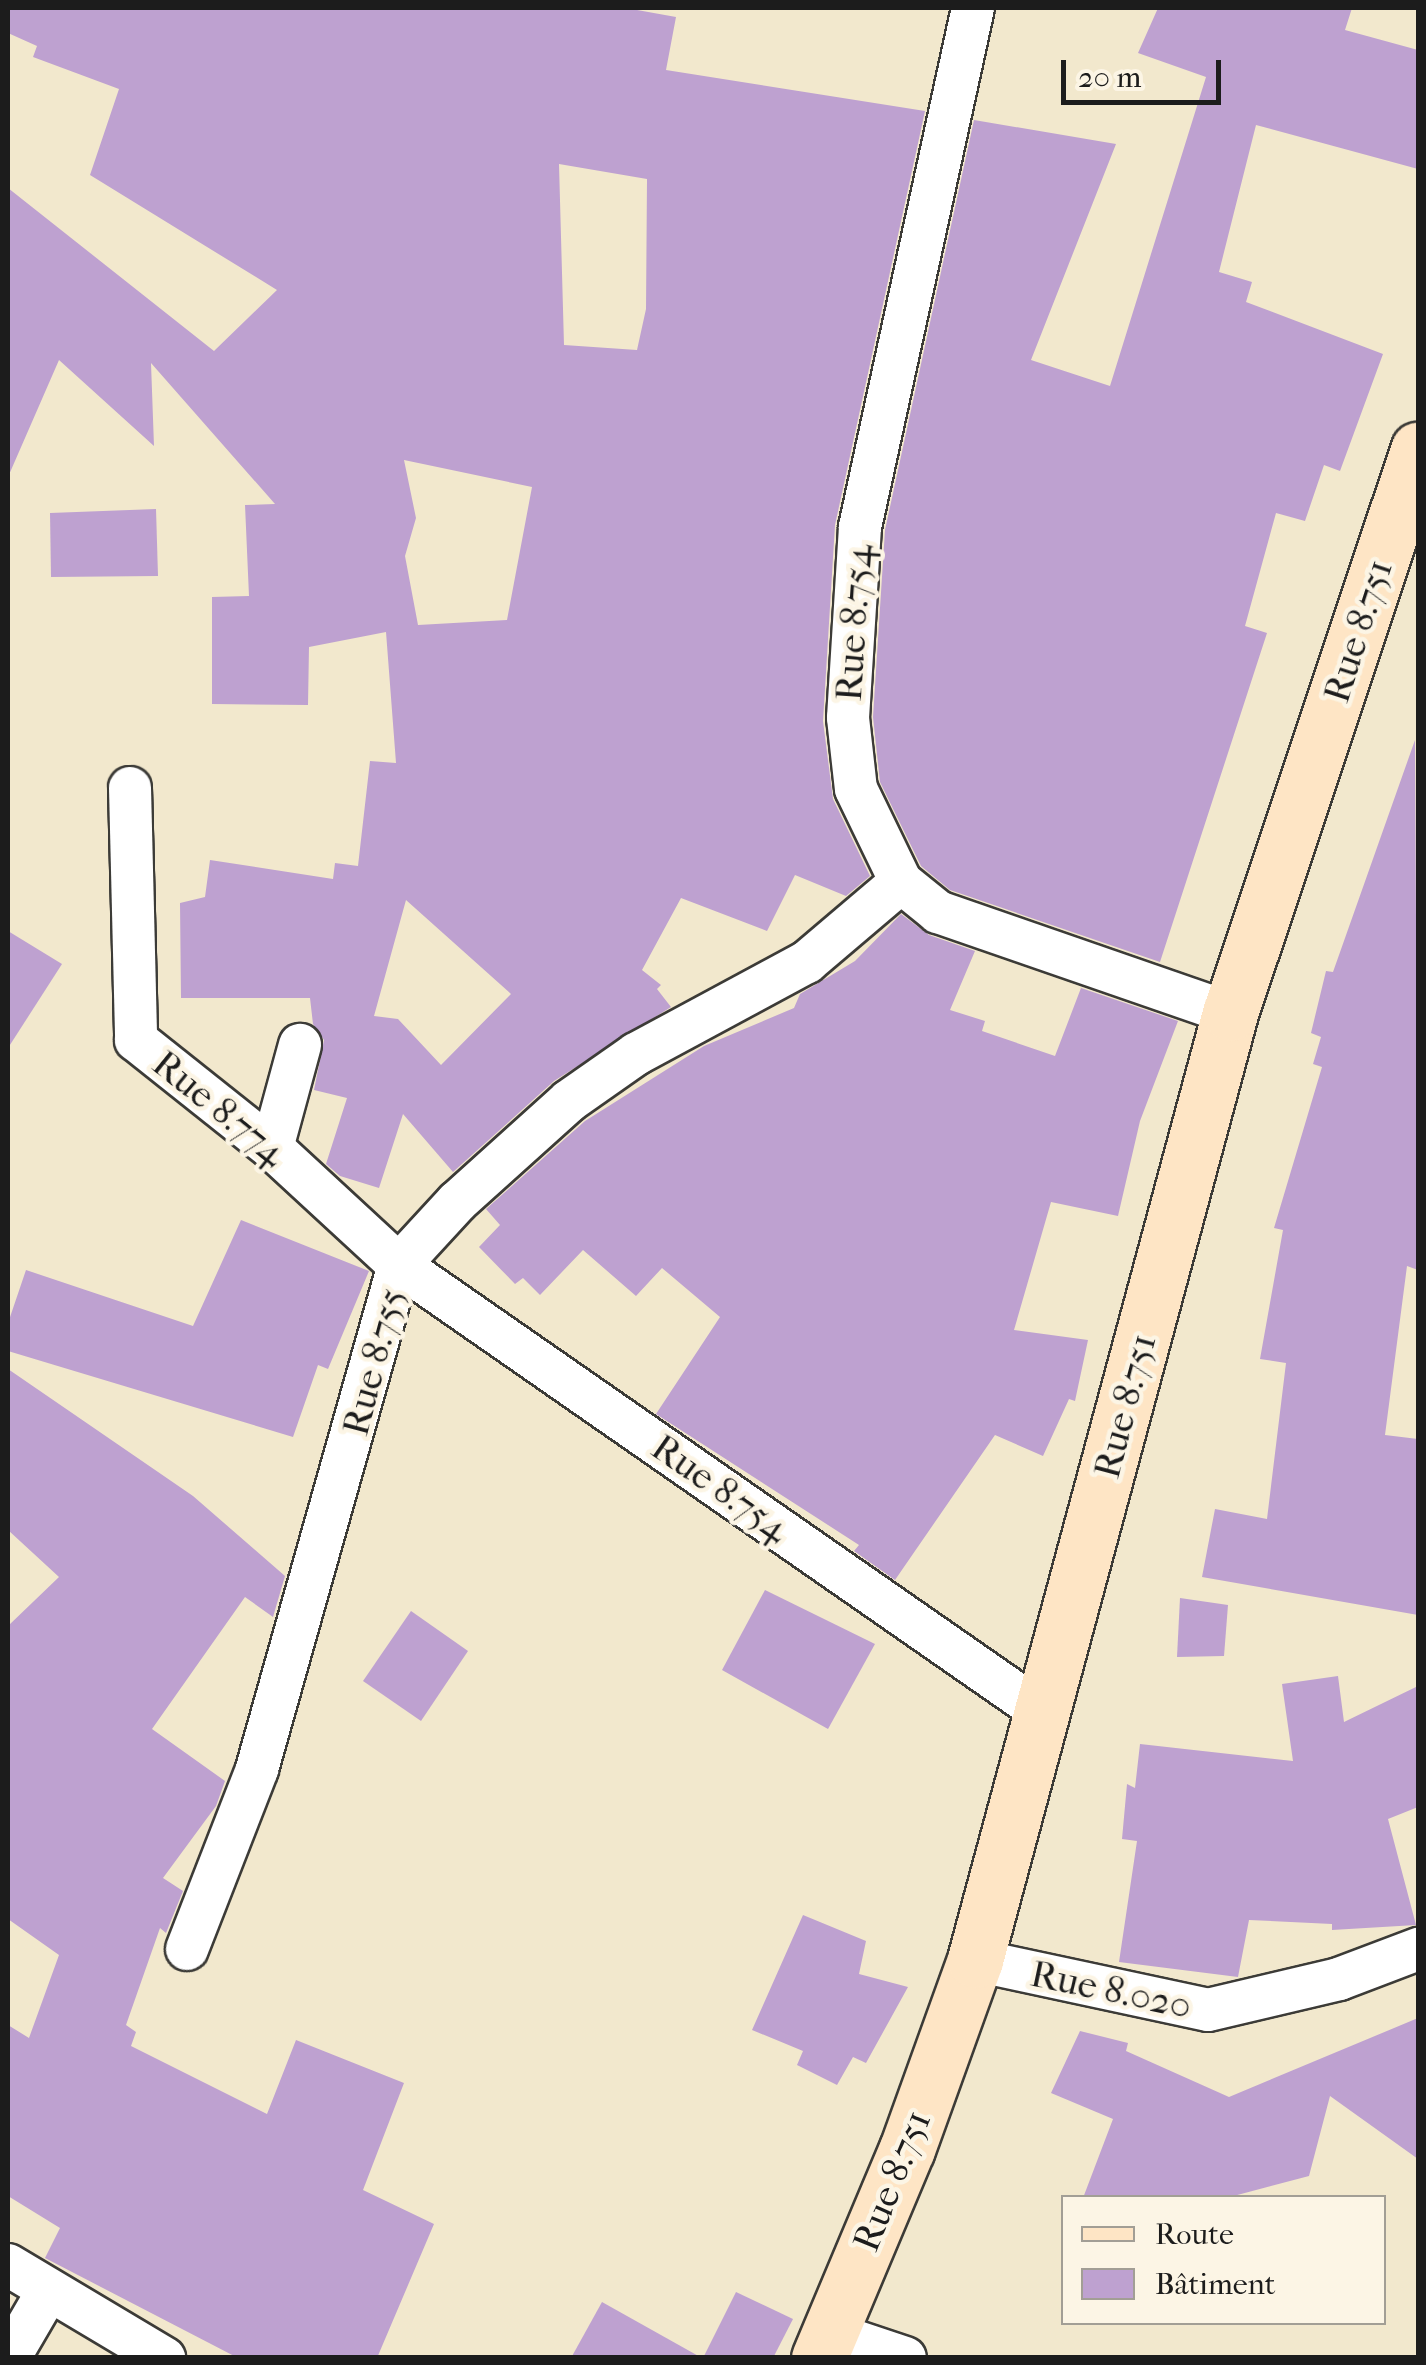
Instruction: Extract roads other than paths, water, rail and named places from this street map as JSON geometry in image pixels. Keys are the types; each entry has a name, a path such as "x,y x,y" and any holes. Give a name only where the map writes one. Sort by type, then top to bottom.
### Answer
{"main road":[{"name":"Rue 8.751","path":"825,2345 975,1960 1230,1013 1418,450"}],"street":[{"name":"Rue 8.754","path":"972,8 860,526 851,602 848,718 856,788 901,882 938,912 1230,1013"},
{"name":"Rue 8.774","path":"130,788 136,1040 272,1148 399,1265"},
{"name":"Rue 8.755","path":"187,1949 257,1769 399,1265 457,1202 569,1101 636,1054 807,962 901,882"},
{"path":"272,1148 300,1045"},
{"name":"Rue 8.754","path":"399,1265 1042,1712"},
{"name":"Rue 8.020","path":"975,1960 1208,2010 1339,1979 1418,1948"},
{"path":"8,2265 164,2358"},
{"path":"9,2358 48,2291"},
{"path":"825,2345 904,2358"}]}
